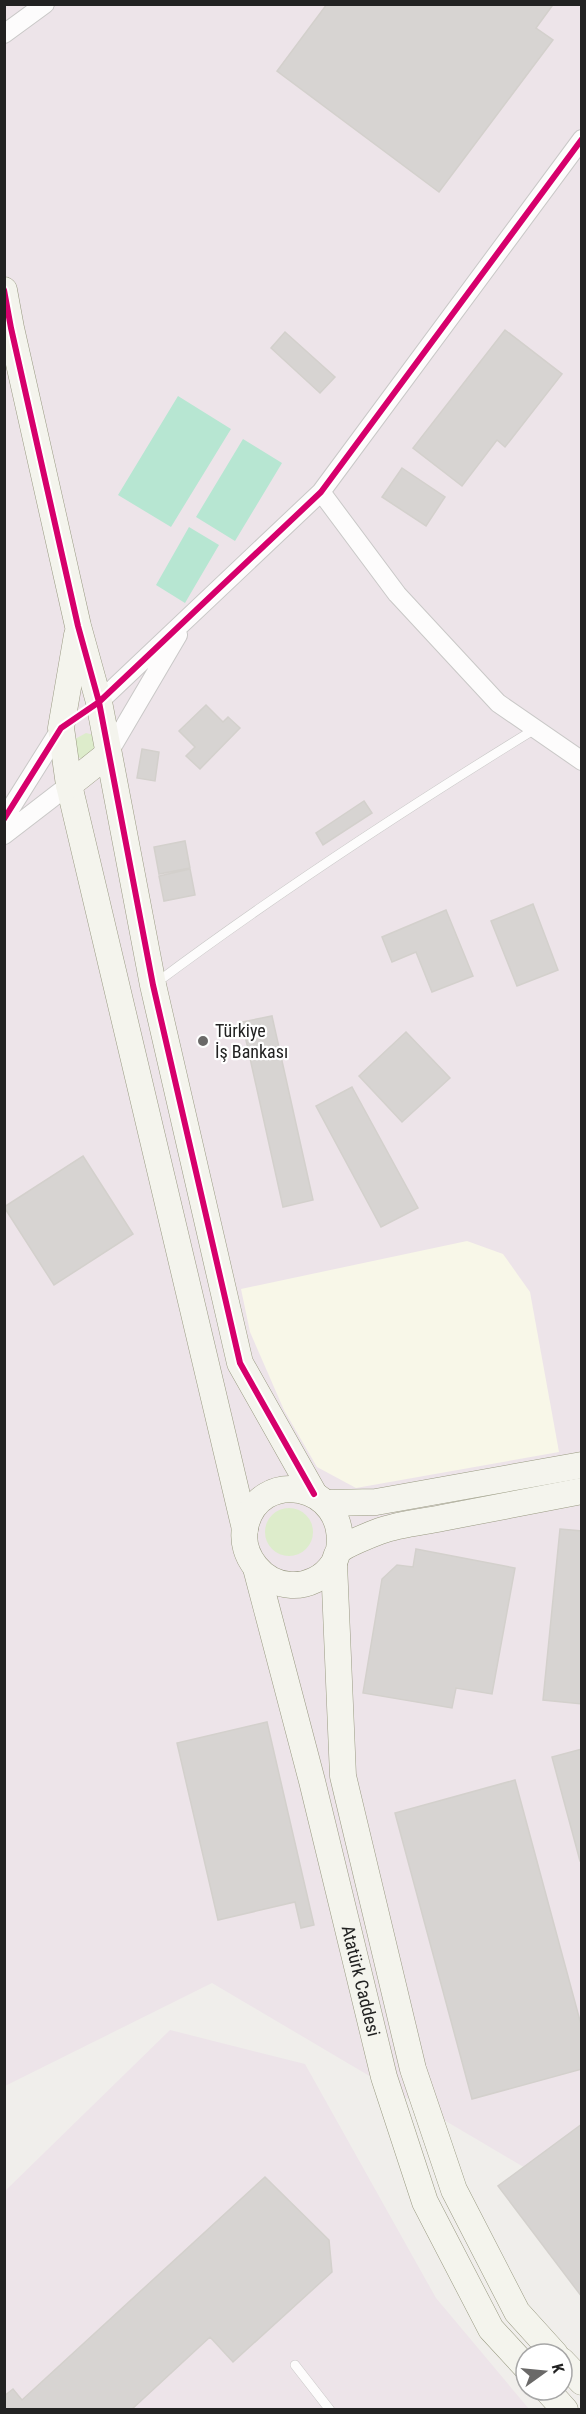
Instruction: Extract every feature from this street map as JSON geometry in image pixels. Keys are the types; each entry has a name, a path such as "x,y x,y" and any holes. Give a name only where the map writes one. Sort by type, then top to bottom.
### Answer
{"street":[{"path":"4,34 45,4"},
{"path":"4,819 61,728 99,702 321,492 582,139"},
{"path":"4,290 78,626 99,702 153,985 240,1363 320,1498 339,1524 337,1557"},
{"path":"321,492 397,594 498,704 582,760"},
{"path":"4,835 108,754 188,618"},
{"path":"78,626 61,728 69,785 245,1529 245,1543 256,1568 265,1577 290,1586 315,1580 337,1557 381,1530 582,1491"},
{"path":"245,1529 250,1515 259,1503 271,1494 285,1490 300,1490 320,1498 376,1502 582,1465"},
{"name":"Atatürk Caddesi","path":"337,1557 343,1776 413,2069 453,2190 517,2312 544,2342"},
{"name":"Atatürk Caddesi","path":"256,1568 312,1781 384,2077 425,2202 491,2329 514,2354"}],"lane":[{"path":"153,985 257,908 430,794 535,729"},
{"path":"295,2365 330,2409"}],"shaded area":[{"path":"5,5 581,5 581,2251 527,2169 212,1983 5,2086"},
{"path":"467,1241 503,1254 530,1292 559,1452 356,1488 317,1467 284,1410 250,1332 241,1289"},
{"path":"170,2030 305,2064 436,2298 514,2391 514,2402 523,2402 529,2409 5,2410 5,2191"}],"green space":[{"path":"178,396 231,429 171,527 118,495"},
{"path":"243,439 282,463 235,541 196,517"},
{"path":"189,527 219,545 185,603 156,585"},
{"path":"86,733 94,735 100,746 84,760 76,756 75,739"},
{"path":"289,1508 306,1515 313,1532 306,1549 289,1556 272,1549 265,1532 272,1515"}],"building":[{"path":"327,4 550,4 552,6 536,28 553,40 439,192 277,71"},
{"path":"505,330 562,374 505,447 497,440 462,486 413,448"},
{"path":"285,332 335,377 320,393 271,348"},
{"path":"402,468 445,497 426,526 382,497"},
{"path":"206,705 223,722 228,717 240,728 200,769 186,756 195,747 179,731"},
{"path":"142,749 159,752 155,781 137,778"},
{"path":"364,801 372,813 323,845 316,833"},
{"path":"185,841 190,868 159,874 154,847"},
{"path":"190,869 195,895 164,901 159,876"},
{"path":"533,904 558,970 517,986 491,921"},
{"path":"446,910 473,976 432,992 416,952 392,962 382,937"},
{"path":"272,1016 313,1200 283,1207 242,1022"},
{"path":"406,1032 450,1078 402,1122 359,1076"},
{"path":"352,1087 418,1208 381,1227 316,1106"},
{"path":"83,1156 133,1234 54,1285 4,1207"},
{"path":"560,1529 582,1531 582,1704 543,1700"},
{"path":"416,1549 515,1568 492,1694 456,1688 452,1708 363,1693 382,1579 397,1565 413,1567"},
{"path":"267,1722 314,1925 301,1928 295,1902 218,1920 177,1743"},
{"path":"582,1749 582,1861 580,1861 552,1757"},
{"path":"515,1780 582,2028 582,2069 472,2099 395,1813"},
{"path":"582,2124 582,2297 498,2186"},
{"path":"265,2177 329,2240 332,2272 233,2362 210,2337 131,2410 4,2410 4,2396 13,2389 22,2400"}],"cycle path":[{"path":"4,819 61,728 99,702 321,492 582,139"},
{"path":"4,290 78,626 99,702 153,985 240,1363 314,1494"}],"place":[{"name":"Türkiye İş Bankası","path":"203,1041"}]}
